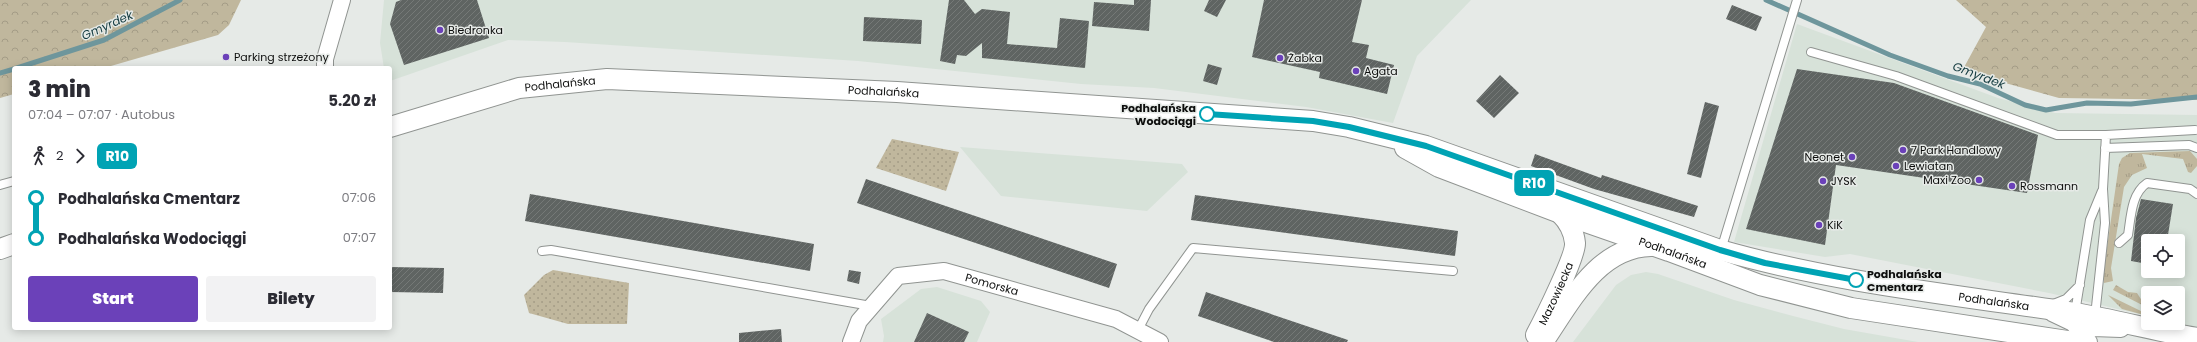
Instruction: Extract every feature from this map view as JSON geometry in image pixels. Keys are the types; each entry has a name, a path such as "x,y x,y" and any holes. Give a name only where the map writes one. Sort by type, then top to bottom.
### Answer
{"street":[{"path":"325,66 325,59 342,0"},
{"name":"Podhalańska","path":"392,126 519,88 607,79 882,92 1313,121 1426,146 1720,250 1765,263 1826,276 2041,308 2081,332"},
{"name":"Podhalańska","path":"1381,135 1439,167 1600,228 1655,246 1760,285 1800,296 1851,308 2028,337 2081,332 2148,329 2197,338"},
{"name":"Mazowiecka","path":"1543,342 1593,271 1601,249 1600,228 1596,212 1585,202"},
{"path":"1560,213 1566,219 1573,233 1575,244 1609,221 1629,217"},
{"name":"Mazowiecka","path":"1532,342 1561,283 1575,244"},
{"name":"Mazowiecka","path":"1593,271 1616,256 1632,248 1655,246"},
{"name":"Pomorska","path":"851,342 859,321 898,276 944,271 1116,319 1160,342"}],"lane":[{"path":"1720,250 1797,0"},
{"path":"1811,52 1896,76 2057,135 2106,135 2195,130"},
{"path":"2081,332 2105,223 2103,189 2106,135"},
{"path":"2105,148 2189,145 2197,148"},
{"path":"0,185 12,182"},
{"path":"2119,243 2128,235 2136,196 2141,187 2147,183 2190,188 2197,194"},
{"path":"2081,332 2080,286 2090,220 2103,189"},
{"path":"1138,330 1149,309 1193,248 1453,271"},
{"path":"542,251 550,250 871,306"},
{"path":"2041,308 2066,299 2080,286"}],"shaded area":[{"path":"384,0 1471,0 1417,56 1393,123 1306,107 1154,88 1081,84 858,61 565,42 508,40 392,80 392,66 384,66 380,43"},
{"path":"1797,24 1998,98 2055,113 2197,115 2197,327 2185,324 2185,286 2141,286 2141,314 2049,293 1850,254 1825,257 1734,242"},
{"path":"960,147 1182,164 1188,172 1147,211 1001,196"},
{"path":"1646,272 1658,274 1734,300 1793,316 1844,329 1918,342 1573,342 1616,285 1631,275"},
{"path":"937,287 981,301 990,312 977,342 883,342 884,336 881,319 921,289"}],"green space":[{"path":"0,0 241,0 229,25 218,35 111,66 12,66 12,95 0,98"},
{"path":"1956,0 2197,0 2197,100 2059,98 1962,71 1986,27"},
{"path":"892,139 959,152 946,191 876,168"},
{"path":"2190,151 2197,159 2197,166 2191,173 2188,172 2183,159 2142,154 2147,168 2132,175 2124,187 2111,268 2113,281 2104,283 2103,275 2119,164 2122,158 2130,153"},
{"path":"553,270 629,283 627,324 568,324 529,313 524,295 544,275"},
{"path":"2116,285 2128,292 2137,293 2141,299 2141,304 2113,290"},
{"path":"2108,295 2141,311 2141,314 2122,309"}],"building":[{"name":"Biedronka","path":"401,0 477,0 489,38 404,65 390,24 396,2"},
{"path":"949,0 964,0 975,14 982,9 1010,12 1007,44 1057,48 1060,18 1089,21 1085,68 982,58 982,43 966,56 957,55 955,64 940,61"},
{"path":"1134,0 1151,0 1149,31 1092,26 1094,2 1134,5"},
{"path":"1209,0 1226,0 1217,17 1204,11"},
{"path":"1264,0 1362,0 1352,42 1369,45 1366,58 1394,65 1387,94 1319,78 1320,72 1252,57"},
{"path":"1732,5 1762,17 1756,31 1726,19"},
{"path":"864,17 922,20 921,44 863,41"},
{"path":"1208,64 1222,68 1217,85 1203,81"},
{"name":"7 Park Handlowy","path":"1797,69 1894,83 2038,135 2027,193 1836,165 1825,245 1746,229"},
{"path":"1500,75 1519,93 1494,118 1476,101"},
{"path":"1705,102 1719,106 1701,178 1687,174"},
{"path":"1535,154 1601,178 1602,175 1698,206 1694,217 1594,189 1531,166"},
{"path":"866,179 1117,264 1109,288 857,203"},
{"path":"530,194 814,244 810,271 525,221"},
{"path":"1195,195 1458,231 1455,256 1191,220"},
{"path":"2141,199 2173,204 2168,234 2141,234 2141,263 2131,261 2136,218"},
{"path":"392,267 444,268 443,293 392,292"},
{"path":"849,270 861,272 859,284 847,281"},
{"path":"1206,292 1348,340 1347,342 1274,342 1198,316"},
{"path":"927,313 969,332 964,342 914,342"},
{"path":"781,329 782,342 739,342 739,333"}],"waterway":[{"name":"Gmyrdek","path":"23,66 104,40 180,0"},
{"name":"Gmyrdek","path":"1766,0 1890,55 1948,76 1980,84 2025,105 2046,110 2087,103 2131,104 2197,97"},
{"name":"Gmyrdek","path":"0,73 12,70"}],"bus line":[{"name":"R10","path":"1207,114 1313,121 1349,127 1426,146 1504,174 1540,185 1720,250 1765,263 1826,276 1856,280"}],"place":[{"name":"Biedronka","path":"440,30"},
{"name":"Parking strzeżony","path":"226,57"},
{"name":"Żabka","path":"1280,58"},
{"name":"Agata","path":"1356,71"},
{"name":"Podhalańska Wodociągi","path":"1207,114"},
{"name":"7 Park Handlowy","path":"1903,150"},
{"name":"Neonet","path":"1852,157"},
{"name":"Lewiatan","path":"1896,166"},
{"name":"Maxi Zoo","path":"1979,180"},
{"name":"JYSK","path":"1823,181"},
{"name":"Rossmann","path":"2012,186"},
{"name":"KiK","path":"1819,225"},
{"name":"Podhalańska Cmentarz","path":"1856,280"}]}
